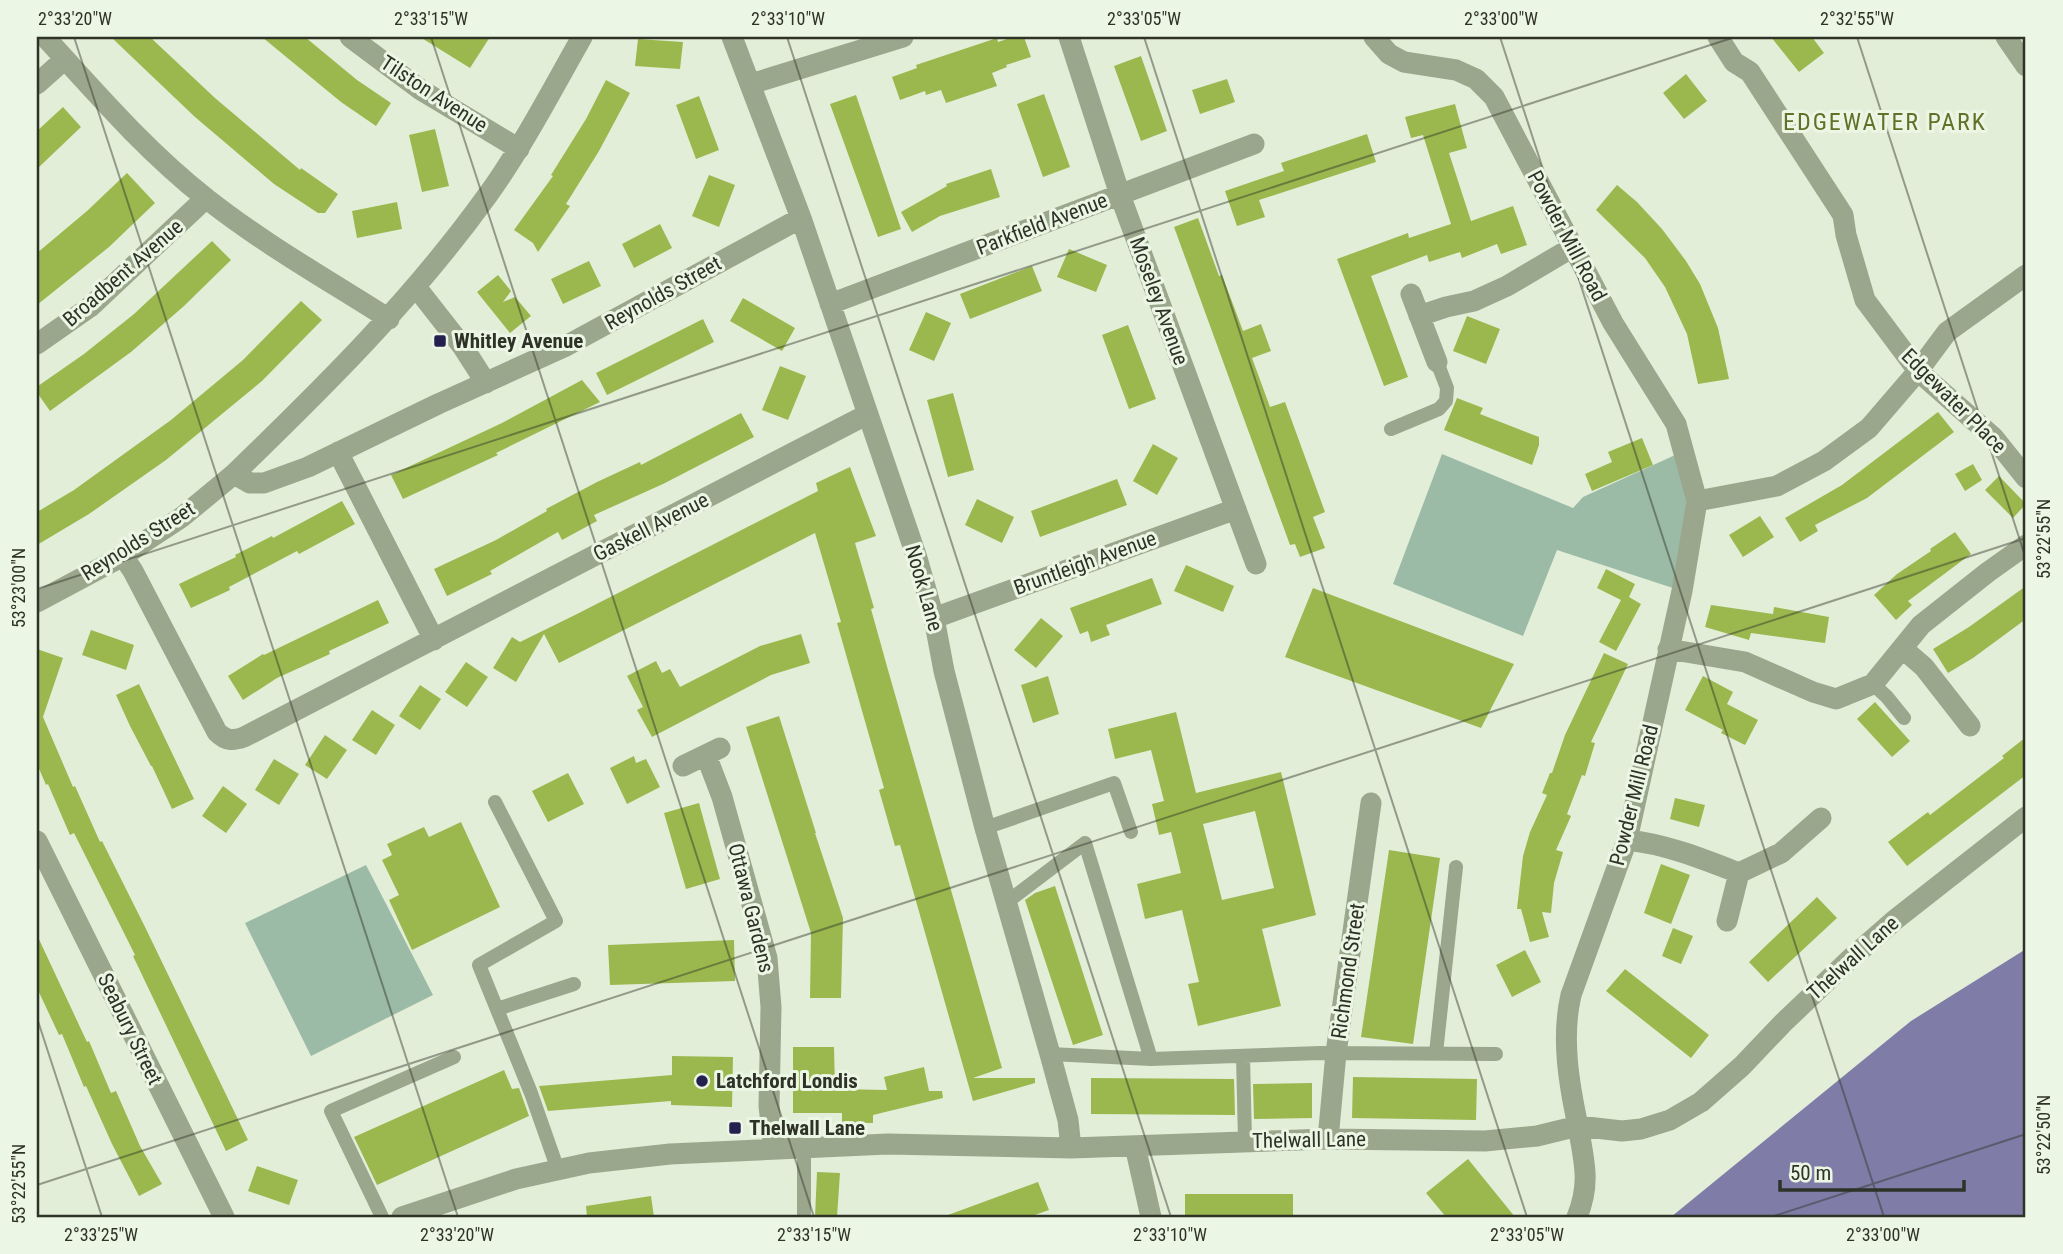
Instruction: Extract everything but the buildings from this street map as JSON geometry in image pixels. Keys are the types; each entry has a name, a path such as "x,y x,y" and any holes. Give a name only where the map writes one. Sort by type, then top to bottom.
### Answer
{"street":[{"path":"45,37 134,133 206,198 296,261 389,319"},
{"name":"Tilston Avenue","path":"350,37 421,90 519,149"},
{"name":"Reynolds Street","path":"37,602 123,556 182,516 234,474 312,400 389,319 447,250 489,194 519,149 582,37"},
{"path":"751,84 903,37"},
{"name":"Moseley Avenue","path":"1069,37 1120,195 1256,564"},
{"name":"Powder Mill Road","path":"1374,37 1389,54 1404,62 1456,70 1476,79 1493,97 1613,323 1676,424 1696,500 1682,591 1627,840 1571,995 1567,1014 1567,1052 1587,1181 1577,1217"},
{"name":"Edgewater Place","path":"1718,37 1734,62 1750,72 1843,215 1846,235 1865,300 1918,371 1994,438 2026,478"},
{"path":"2006,37 2026,66"},
{"name":"Nook Lane","path":"733,39 801,218 917,558 985,828 1051,1054 1068,1120 1071,1148"},
{"path":"37,85 65,59"},
{"name":"Parkfield Avenue","path":"830,304 1254,144"},
{"name":"Broadbent Avenue","path":"37,344 90,307 206,198"},
{"name":"Reynolds Street","path":"234,474 250,482 264,483 281,478 564,347 801,218"},
{"path":"1419,316 1474,301 1507,286 1573,247"},
{"path":"1696,500 1777,486 1824,461 1869,428 1947,332 2026,275"},
{"path":"416,287 463,347 486,383"},
{"path":"1411,294 1437,362"},
{"name":"Gaskell Avenue","path":"123,556 217,732 229,740 244,737 868,414"},
{"path":"338,452 434,640"},
{"name":"Bruntleigh Avenue","path":"934,618 1237,509"},
{"path":"1668,649 1745,662 1813,692 1836,699 1873,684 1921,625 2026,545"},
{"path":"1902,648 1924,667 1970,726"},
{"name":"Ottawa Gardens","path":"683,766 713,751 722,797 767,958 771,1007 769,1106 774,1149"},
{"name":"Richmond Street","path":"1328,1139 1336,1053 1371,803"},
{"name":"Thelwall Lane","path":"402,1217 516,1179 589,1163 670,1154 888,1144 1071,1148 1328,1139 1485,1142 1537,1136 1578,1126 1622,1131 1642,1129 1670,1120 1701,1102 1742,1066 1847,961 2026,817"},
{"path":"1627,840 1686,853 1739,873 1781,853 1821,818"},
{"name":"Seabury Street","path":"37,841 224,1217"},
{"path":"1727,921 1739,873"},
{"path":"1135,1146 1151,1217"}],"lane":[{"path":"1391,429 1439,409 1446,401 1447,388 1437,362"},
{"path":"1873,684 1904,718"},
{"path":"985,828 1114,783 1131,832"},
{"path":"495,802 556,920 479,965 531,1093 558,1170"},
{"path":"1006,902 1085,843 1151,1059"},
{"path":"1436,1053 1456,867"},
{"path":"496,1009 574,984"},
{"path":"1051,1054 1151,1059 1336,1053 1496,1054"},
{"path":"1243,1056 1245,1141"},
{"path":"382,1217 331,1111 454,1057"},
{"path":"804,1148 804,1217"}],"green space":[{"path":"1684,451 1697,501 1682,591 1557,550 1523,636 1393,584 1442,454 1573,508 1583,497"},
{"path":"366,865 433,995 311,1056 245,923"}],"shaded area":[{"path":"2026,949 2026,1217 1671,1217 1911,1021"}],"place":[{"name":"Whitley Avenue","path":"440,341"},
{"name":"Latchford Londis","path":"702,1081"},
{"name":"Thelwall Lane","path":"735,1128"}],"district":[{"name":"EDGEWATER PARK","path":"1885,122"}]}
